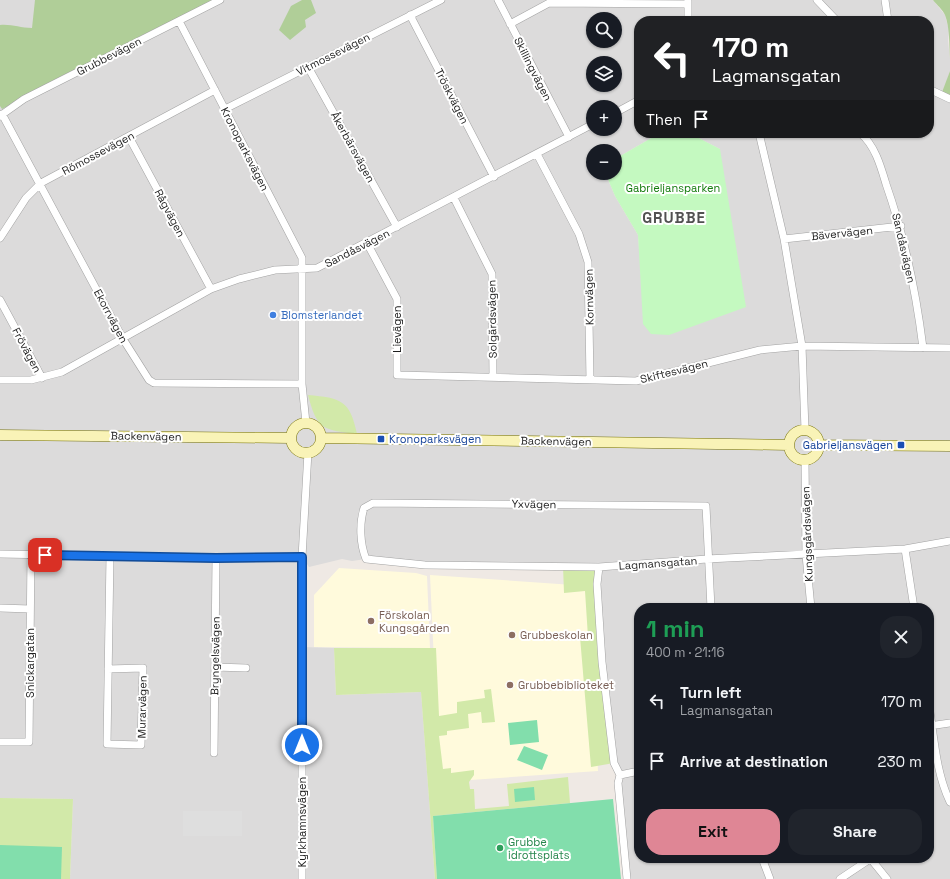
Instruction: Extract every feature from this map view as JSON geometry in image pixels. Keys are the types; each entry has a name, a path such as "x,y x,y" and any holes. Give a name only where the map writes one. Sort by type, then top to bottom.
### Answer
{"street":[{"name":"Grubbevägen","path":"1,115 24,99 220,0"},
{"name":"Vitmossevägen","path":"225,109 441,0"},
{"name":"Skillingvägen","path":"498,0 568,137"},
{"path":"817,0 832,16"},
{"path":"885,0 887,16"},
{"path":"510,24 549,3 688,2 688,16"},
{"name":"Tröskvägen","path":"410,15 494,177"},
{"name":"Kronoparksvägen","path":"179,21 302,258 302,384 306,423"},
{"name":"Åkerbärsvägen","path":"308,67 397,228"},
{"name":"Römossevägen","path":"0,238 26,198 41,183 215,90"},
{"path":"934,91 950,99"},
{"path":"622,109 634,103"},
{"name":"Ekorrvägen","path":"1,115 41,183 123,339 145,377 154,383 302,384"},
{"name":"Sandåsvägen","path":"0,380 31,380 62,372 211,289 239,279 284,269 303,270 317,268 397,228 586,128"},
{"name":"Rågvägen","path":"129,137 211,289"},
{"path":"760,138 784,239 802,346 805,430"},
{"name":"Sandåsvägen","path":"864,138 877,158 901,226 917,304 923,348"},
{"name":"Kornvägen","path":"537,154 579,234 588,262 590,380"},
{"name":"Solgärdsvägen","path":"454,198 492,274 493,378"},
{"name":"Bävervägen","path":"784,239 901,226"},
{"name":"Lievägen","path":"367,243 397,299 397,375"},
{"name":"Frövägen","path":"0,300 42,378"},
{"name":"Skiftesvägen","path":"397,375 636,381 760,350 802,346 950,348"},
{"path":"306,423 316,427 322,438 318,447 308,452 298,450 294,446 291,438 296,428 306,423"},
{"path":"805,430 816,435 820,445 816,455 805,460 795,457 792,454 789,445 795,433 805,430"},
{"name":"Backenvägen","path":"0,435 291,438"},
{"name":"Backenvägen","path":"322,438 789,445"},
{"path":"820,445 950,446"},
{"name":"Kyrkhamnsvägen","path":"302,879 302,557 308,452"},
{"name":"Kungsgårdsvägen","path":"805,460 806,555 811,603"},
{"name":"Yxvägen","path":"366,559 361,539 362,514 364,508 373,503 706,506 707,559"},
{"name":"Lagmansgatan","path":"366,559 425,565 599,567 707,559 905,549 950,541"},
{"path":"905,549 913,603"},
{"path":"0,554 216,558 302,557"},
{"name":"Snickargatan","path":"0,742 29,742 31,554"},
{"name":"Murarvägen","path":"108,669 143,668 141,745 108,744 108,669 110,556"},
{"name":"Bryngelsvägen","path":"214,753 216,558"},
{"path":"707,559 711,603"},
{"path":"599,567 597,584 602,662 614,763 620,775 618,783 627,879"},
{"path":"0,608 30,609"},
{"path":"215,667 246,668"},
{"path":"934,725 950,723"},
{"path":"934,744 946,793 950,802"},
{"path":"620,775 634,772"},
{"path":"764,863 770,879"},
{"path":"840,879 864,863"},
{"path":"873,863 887,879"}],"shaded area":[{"path":"0,0 933,0 945,15 949,30 948,41 950,59 950,71 947,80 950,99 950,879 627,879 617,770 602,662 599,568 425,565 366,559 352,561 342,559 309,567 303,558 302,647 334,648 336,695 421,692 435,879 70,879 73,799 0,798"},
{"name":"Förskolan Kungsgården","path":"339,568 416,573 427,576 430,648 314,647 314,595"},
{"name":"Grubbeskolan","path":"430,575 588,586 598,771 442,782 435,684"},
{"path":"183,811 242,811 242,836 183,836"}],"green space":[{"path":"35,0 218,0 2,109 0,106 0,25 32,28"},
{"path":"302,0 311,0 316,13 305,20 306,27 290,40 279,30 291,6"},
{"path":"933,0 950,0 950,59 947,20 943,11"},
{"path":"950,71 950,99 941,95"},
{"name":"Gabrieljansparken","path":"651,138 699,138 720,149 746,307 669,335 651,334 643,324 638,235 615,196 608,180 622,180 622,155"},
{"path":"308,395 329,398 342,403 351,414 357,434 336,431 323,426 315,415"},
{"path":"563,566 599,567 597,584 614,763 591,767 580,637 588,637 585,591 564,593"},
{"path":"334,648 436,648 439,716 457,713 457,702 485,698 484,690 491,689 495,722 482,723 481,712 468,714 469,728 447,731 447,735 439,736 443,769 451,768 451,773 474,770 474,775 469,782 470,789 474,789 475,809 509,806 507,784 568,777 570,803 433,816 437,879 435,879 421,692 336,695"},
{"path":"537,720 539,742 510,745 508,723"},
{"path":"524,746 548,755 542,770 517,760"},
{"path":"534,787 535,800 515,802 514,789"},
{"path":"0,798 73,799 70,879 0,879"},
{"name":"Grubbe idrottsplats","path":"613,799 621,879 437,879 433,816"},
{"path":"0,845 62,847 61,879 0,879"}],"place":[{"name":"Blomsterlandet","path":"273,315"},
{"name":"Kronoparksvägen","path":"381,439"},
{"name":"Gabrieljansvägen","path":"901,445"},
{"name":"Förskolan Kungsgården","path":"371,621"},
{"name":"Grubbeskolan","path":"512,635"},
{"name":"Grubbebiblioteket","path":"510,685"},
{"name":"Grubbe idrottsplats","path":"500,848"}],"district":[{"name":"GRUBBE","path":"674,218"}],"route":[{"path":"45,555 216,558 302,557 302,745"}]}
